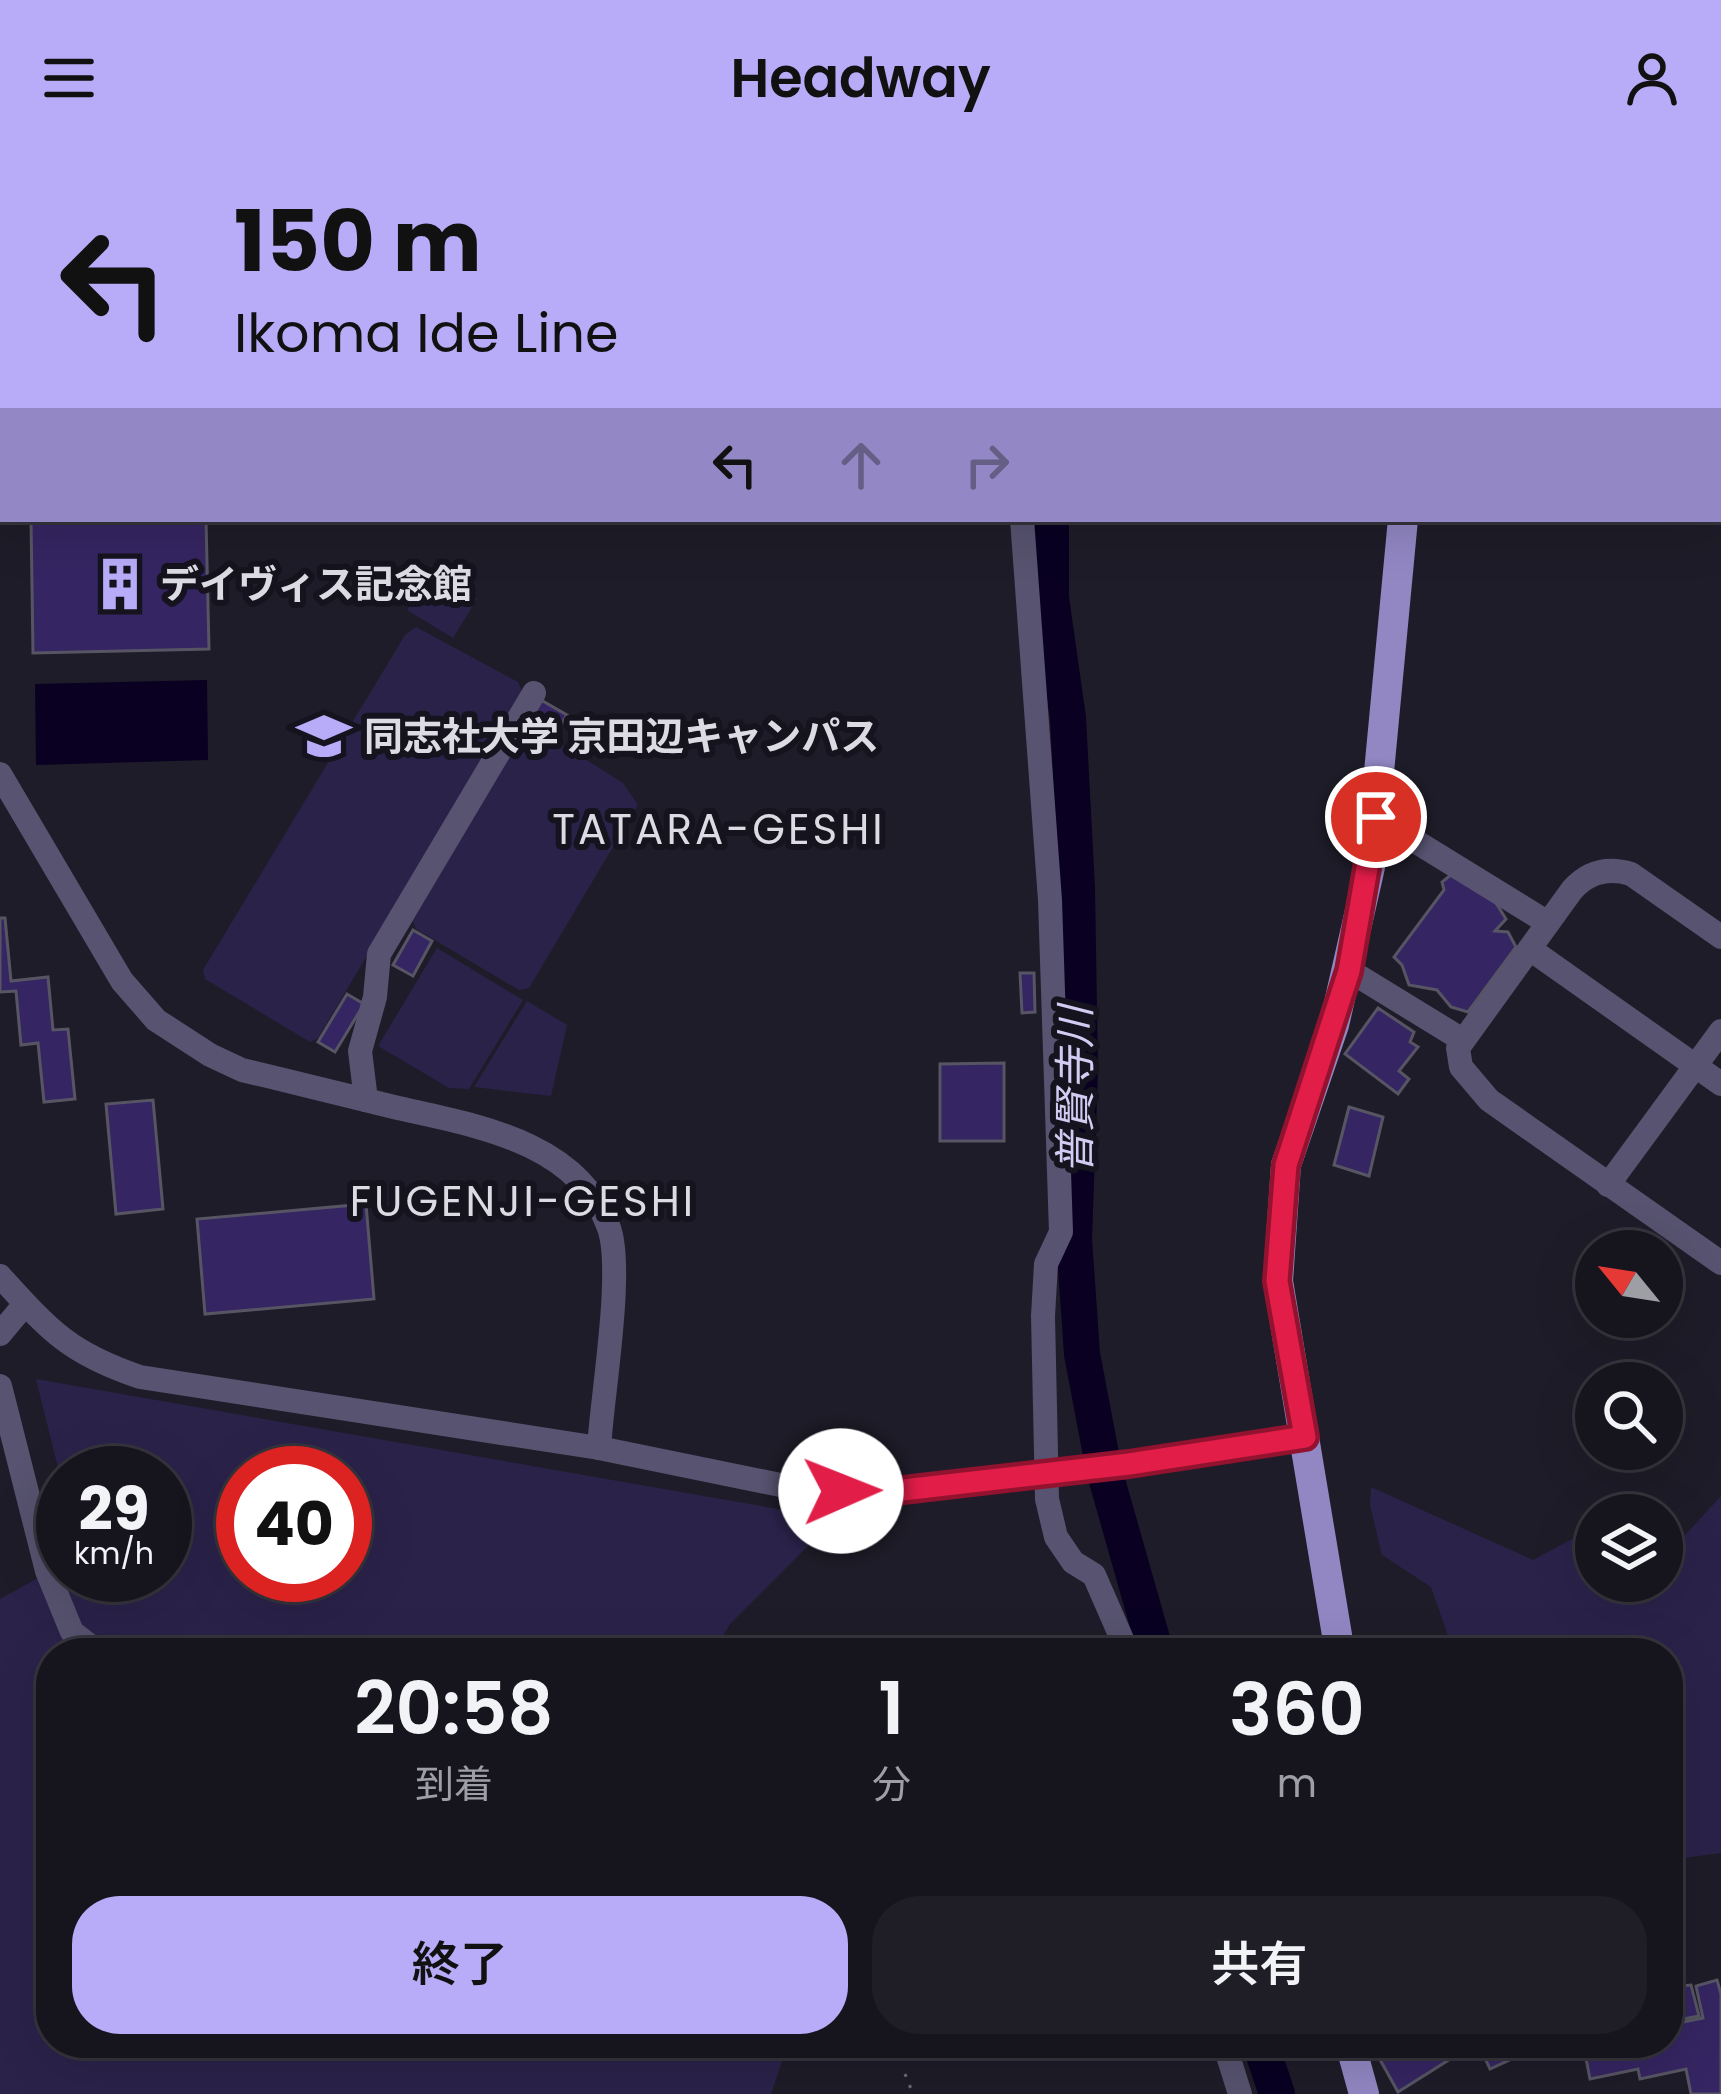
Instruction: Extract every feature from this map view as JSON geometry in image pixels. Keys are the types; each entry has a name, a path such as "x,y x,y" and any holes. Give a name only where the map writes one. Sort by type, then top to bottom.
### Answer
{"main road":[{"path":"1338,1638 1277,1281 1286,1165 1349,971 1376,817 1403,522"},
{"path":"1354,2058 1364,2094"}],"street":[{"path":"1022,522 1050,900 1061,1232 1046,1264 1056,1537 1072,1562 1094,1575 1121,1638"},
{"path":"366,1100 360,1051 375,997 379,954 534,693"},
{"path":"0,774 122,982 156,1021 242,1070 512,1136 557,1162 589,1191 609,1229 614,1268 599,1448"},
{"path":"1376,817 1548,922"},
{"path":"1721,938 1642,880 1602,871 1578,884 1548,922 1461,1039 1458,1058 1480,1091 1721,1263"},
{"path":"1530,949 1721,1084"},
{"path":"1349,971 1461,1039"},
{"path":"1608,1185 1721,1031"},
{"path":"0,1276 57,1336 92,1361 140,1377 599,1448 805,1490 877,1493 1129,1464 1305,1437"},
{"path":"0,1334 25,1304"},
{"path":"0,1386 47,1571 72,1632 80,1638"},
{"path":"1229,2058 1240,2094"}],"path":[{"path":"905,2074 913,2094"}],"shaded area":[{"path":"432,570 477,599 453,638 407,610"},
{"path":"416,627 518,682 523,693 318,1038 310,1042 205,979 203,970 405,635"},
{"path":"207,680 208,760 36,765 35,684"},
{"path":"534,727 623,783 638,805 529,988 519,990 416,929 413,921 523,733"},
{"path":"437,948 523,1000 469,1089 449,1088 378,1046"},
{"path":"527,1001 567,1025 551,1096 474,1087"},
{"path":"36,1379 835,1519 730,1624 722,1638 36,1638 36,2058 783,2058 771,2094 0,2094 0,1599 36,1579 36,1602 192,1602 192,1446 53,1446"},
{"path":"1371,1487 1533,1560 1575,1537 1575,1602 1683,1602 1683,1537 1721,1496 1721,1853 1683,1858 1683,1638 1449,1638 1431,1587 1382,1555 1370,1505"}],"building":[{"name":"デイヴィス記念館","path":"31,522 206,522 209,649 33,653"},
{"path":"541,700 567,715 558,729 533,715"},
{"path":"1452,874 1489,892 1506,919 1495,931 1508,932 1516,947 1468,1012 1451,1007 1437,990 1409,985 1394,957 1444,890 1442,882"},
{"path":"0,918 5,918 11,981 48,977 53,1030 68,1029 75,1099 44,1102 38,1043 21,1045 16,991 0,992"},
{"path":"413,930 432,941 413,976 393,965"},
{"path":"1020,973 1034,973 1035,1012 1022,1013"},
{"path":"347,994 364,1004 335,1052 318,1042"},
{"path":"1378,1008 1414,1032 1410,1042 1418,1047 1399,1071 1409,1079 1398,1094 1345,1054"},
{"path":"1004,1063 1004,1141 940,1141 940,1064"},
{"path":"153,1100 163,1209 116,1214 106,1104"},
{"path":"1349,1107 1383,1117 1369,1176 1334,1165"},
{"path":"366,1204 374,1299 205,1314 197,1219"},
{"path":"1717,1980 1721,1994 1721,2094 1691,2094 1686,2069 1640,2079 1638,2069 1590,2079 1586,2058 1683,2058 1683,2022 1703,2018 1696,1986"},
{"path":"1691,1985 1699,2016 1683,2019 1683,1986"},
{"path":"1379,2058 1452,2058 1398,2092"},
{"path":"1485,2058 1514,2058 1490,2069"}],"waterway":[{"name":"普賢寺川","path":"1051,522 1051,598 1068,718 1077,888 1080,1071 1074,1239 1082,1354 1104,1470 1152,1638"},
{"name":"普賢寺川","path":"1265,2058 1277,2094"}],"place":[{"name":"デイヴィス記念館","path":"120,584"},
{"name":"同志社大学 京田辺キャンパス","path":"324,736"}],"district":[{"name":"TATARA-GESHI","path":"719,829"},
{"name":"FUGENJI-GESHI","path":"523,1201"}],"route":[{"path":"841,1491 877,1493 1129,1464 1305,1437 1277,1281 1286,1165 1349,971 1376,817"}]}
